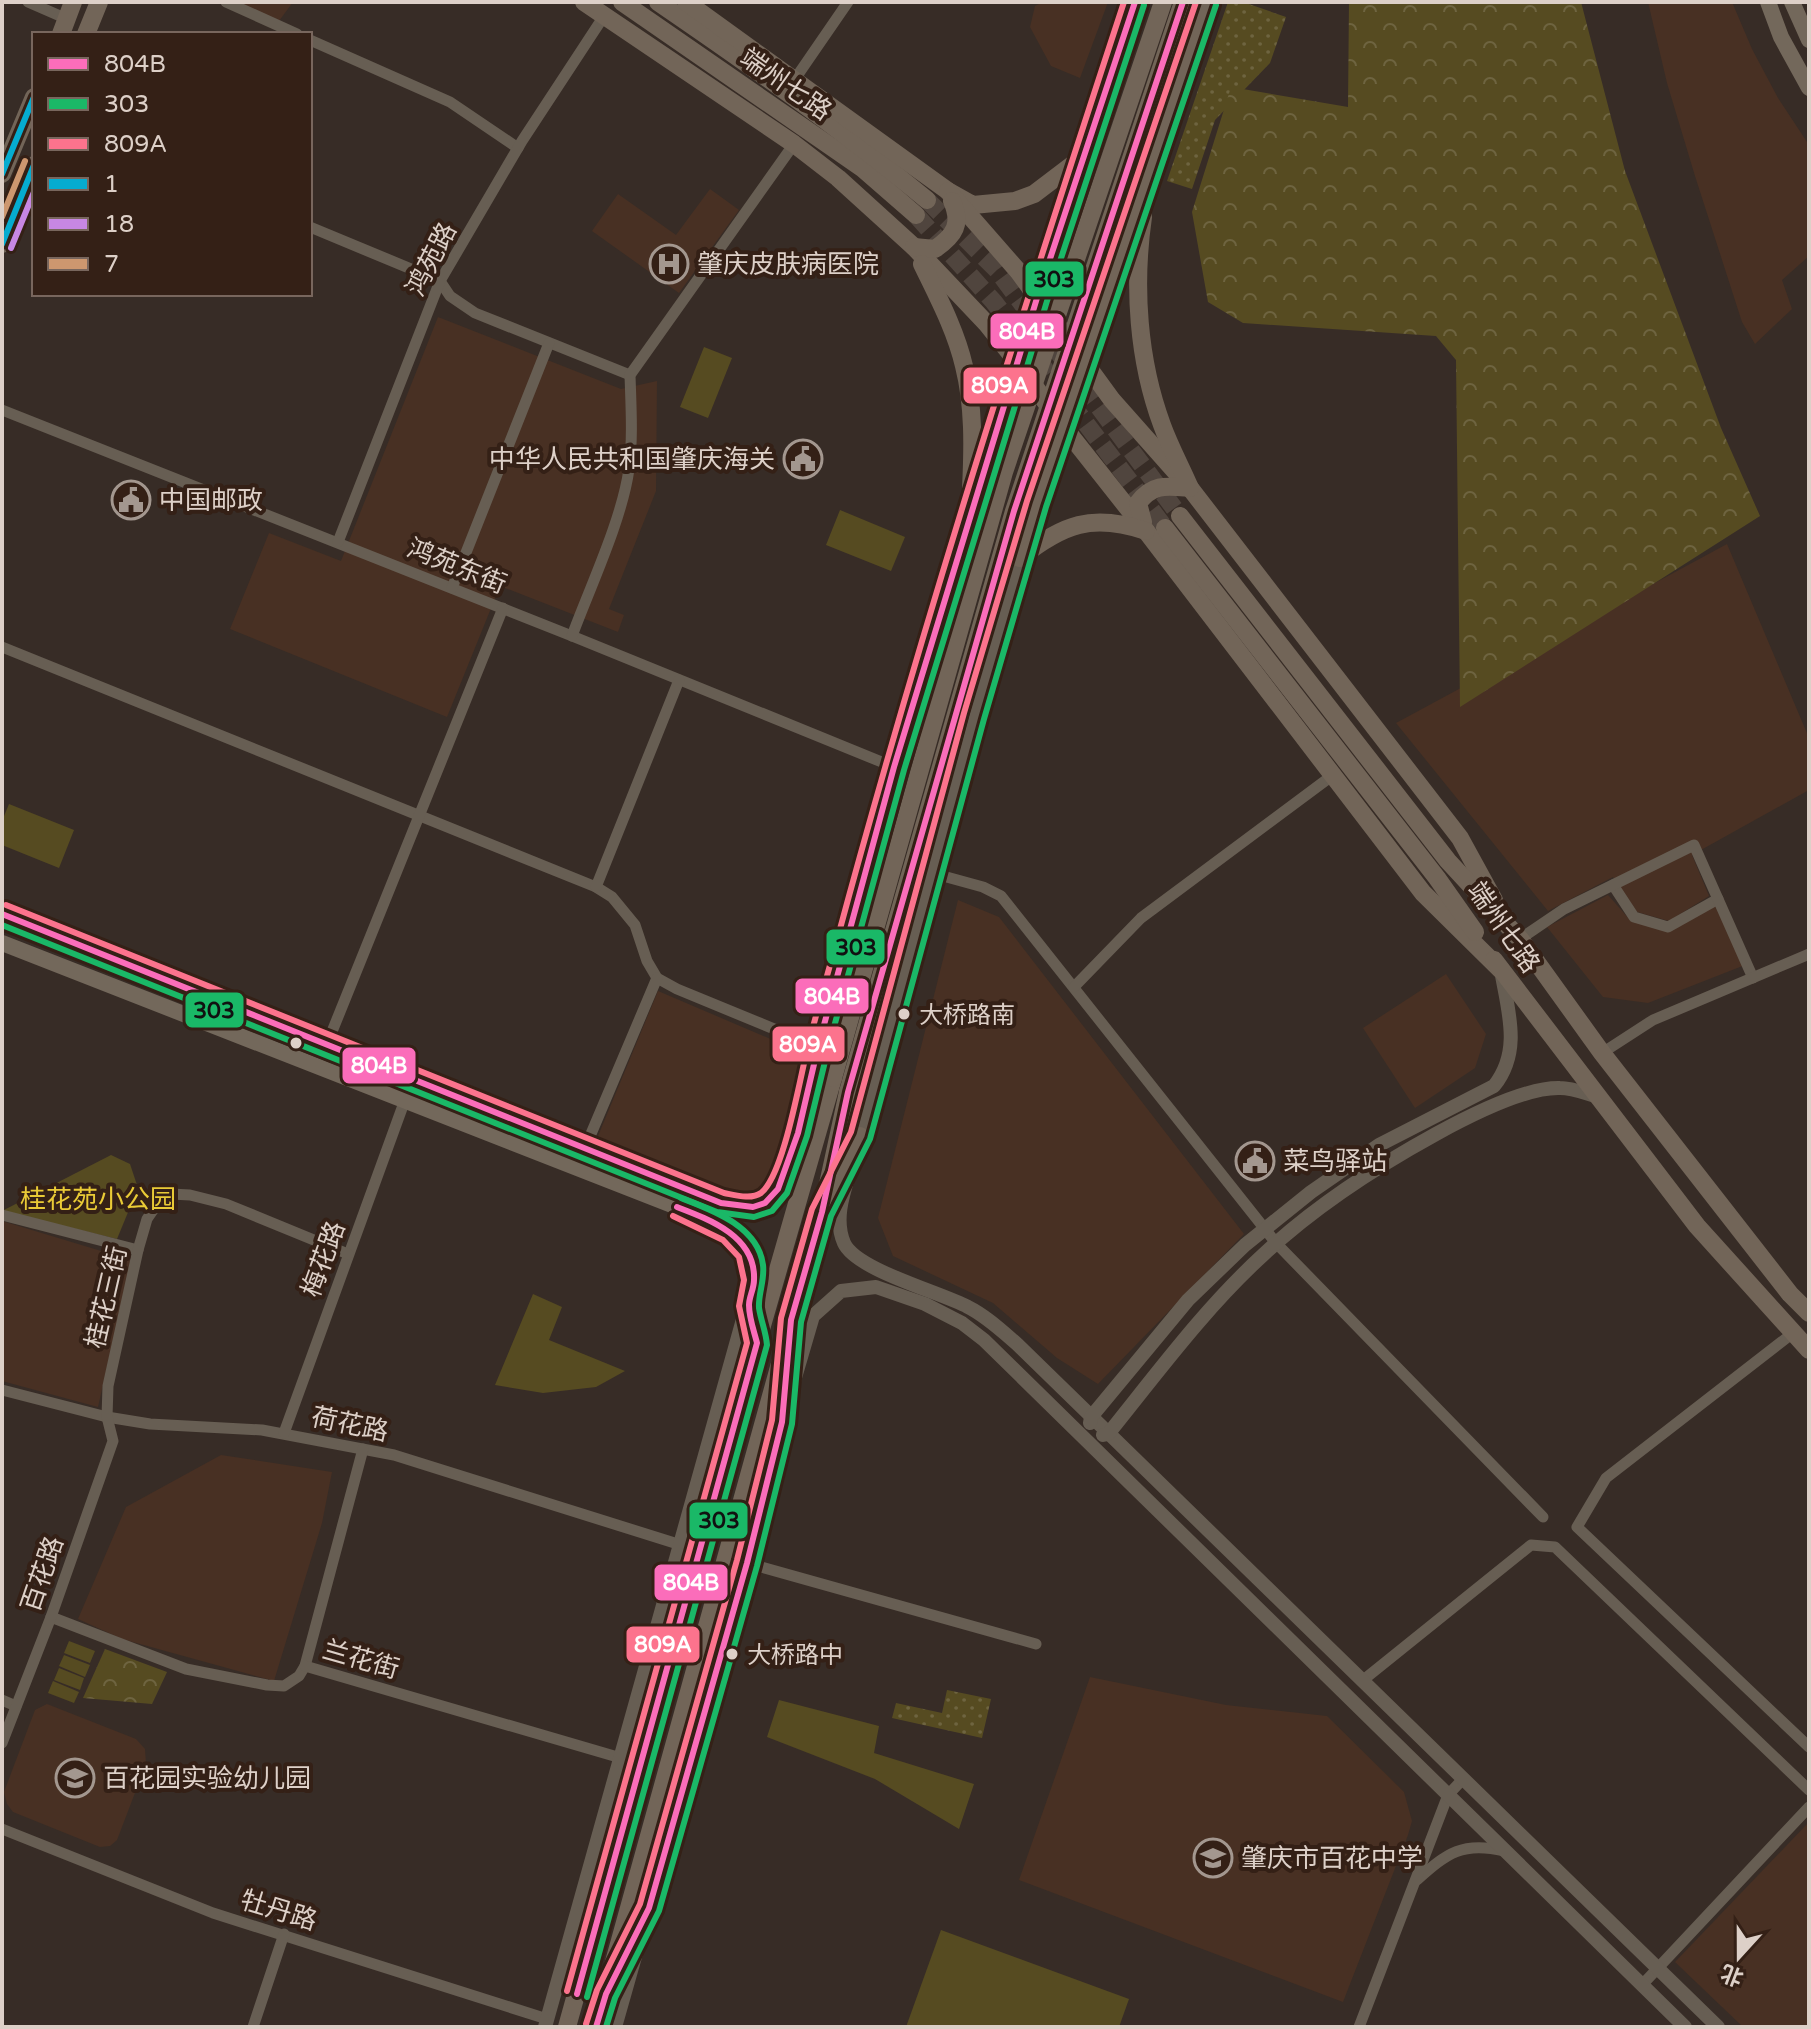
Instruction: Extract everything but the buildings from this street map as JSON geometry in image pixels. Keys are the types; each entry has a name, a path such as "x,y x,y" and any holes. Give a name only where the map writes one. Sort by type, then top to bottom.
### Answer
{"main road":[{"path":"87,32 99,2"},
{"path":"584,2 794,144 838,178 914,247 986,323 1063,426 1155,529"},
{"name":"端州七路","path":"622,2 922,207 862,146 658,2"},
{"path":"686,2 948,191 973,205 1015,201 1034,194 1084,156"},
{"path":"970,515 1037,298 1135,2"},
{"path":"567,2027 1004,472 1163,2"},
{"path":"596,2027 822,1212 848,1092 1014,511 1183,2"},
{"path":"1017,566 1083,361 1207,2"},
{"path":"1768,2 1781,37 1809,88"},
{"path":"1792,2 1809,40"},
{"path":"2,174 32,102"},
{"path":"1084,156 1096,175 1111,183 1130,184 1148,180"},
{"path":"2,244 32,170"},
{"path":"1148,180 1138,250 1138,306 1145,355 1162,426 1190,488"},
{"path":"914,247 935,249 952,237 958,222 948,191"},
{"path":"948,191 1037,298 1112,400 1190,488 1460,838 1507,923"},
{"path":"914,247 941,302 965,368 973,434 970,515"},
{"path":"1190,488 1163,486 1146,492 1138,503 1333,775 1423,893 1501,970"},
{"name":"端州七路","path":"1180,516 1448,861 1520,939 1602,1053 1790,1294 1809,1313"},
{"path":"1017,566 1053,534 1082,523 1104,520 1155,529"},
{"name":"端州七路","path":"1155,529 1437,878 1501,970 1697,1226 1809,1350"},
{"path":"2,914 721,1203"},
{"path":"2,943 713,1221"},
{"path":"797,1206 798,1133"},
{"path":"822,1212 860,1136"}],"street":[{"path":"28,2 67,18"},
{"path":"226,2 293,32"},
{"path":"795,79 848,2"},
{"name":"鸿苑路","path":"338,542 440,281 518,148 604,16"},
{"path":"312,41 450,102 518,148"},
{"path":"572,636 619,509 629,471 632,421 630,375 794,144"},
{"path":"312,228 440,281 450,296 475,313 630,375"},
{"path":"452,588 549,343"},
{"name":"鸿苑东街","path":"2,410 894,767"},
{"path":"721,1203 753,1207 765,1203 778,1189 798,1133 818,1047 894,767 970,515"},
{"path":"961,549 966,543 980,541 995,544 1017,566 841,1199 840,1227 845,1246 865,1265 970,1308 1017,1344 1718,2027"},
{"path":"327,1044 503,608"},
{"path":"2,647 596,887 612,897 630,918 657,978 818,1047"},
{"path":"596,887 679,680"},
{"path":"1074,987 1141,918 1333,775"},
{"path":"1520,939 1564,909 1694,845 1753,978"},
{"path":"932,873 983,887 1001,896 1276,1243 1543,1517"},
{"path":"1613,885 1634,917 1668,927 1718,899"},
{"path":"1602,1053 1653,1020 1809,954"},
{"path":"1087,1439 1091,1417 1188,1300 1265,1230 1311,1192 1379,1145 1494,1086 1504,1074 1510,1056 1512,1031 1501,970"},
{"path":"585,1148 657,978"},
{"path":"1087,1439 1108,1434 1203,1316 1276,1243 1315,1210 1387,1161 1464,1119 1539,1090 1562,1088 1596,1096"},
{"name":"梅花路","path":"284,1433 405,1100"},
{"name":"桂花三街","path":"107,1417 108,1386 138,1250 147,1219 160,1200 171,1194 181,1194 226,1204 348,1254"},
{"path":"2,1215 138,1250"},
{"path":"546,2023 754,1280 753,1264 746,1247 713,1221"},
{"path":"615,2027 747,1563 782,1422 813,1316 841,1291 876,1287 925,1304 962,1323 984,1340 1685,2027"},
{"path":"749,1303 757,1343"},
{"path":"782,1422 791,1320"},
{"path":"1793,1333 1606,1478 1577,1527 1809,1747"},
{"name":"荷花路","path":"2,1390 107,1417 150,1424 284,1433 394,1455 681,1545"},
{"name":"百花路","path":"2,1743 51,1617 113,1441 107,1417"},
{"name":"兰花街","path":"363,1449 305,1666 621,1758"},
{"path":"1362,1681 1531,1545 1555,1547 1809,1790"},
{"path":"747,1563 1036,1644"},
{"path":"648,1660 689,1587"},
{"path":"51,1617 186,1669 267,1685 284,1686 299,1676 305,1666"},
{"path":"2,1700 16,1706"},
{"path":"1359,2027 1448,1795 1463,1779"},
{"path":"1642,1985 1809,1807"},
{"name":"牡丹路","path":"2,1829 213,1913 546,2023"},
{"path":"1414,1884 1439,1860 1465,1847 1485,1846 1506,1852"},
{"path":"606,1994 649,1908"},
{"path":"253,2027 284,1934"}],"shaded area":[{"path":"237,2 293,2 279,21"},
{"path":"1043,2 1108,2 1080,78 1051,66 1030,27 1035,6"},
{"path":"1648,2 1732,2 1778,98 1809,145 1809,256 1782,280 1792,309 1755,344 1742,322 1695,176 1667,83"},
{"name":"肇庆皮肤病医院","path":"710,189 739,210 679,293 592,231 618,194 676,235"},
{"path":"438,317 621,389 657,381 656,491 609,609 624,615 618,632 500,586 447,717 230,629 269,533 341,561"},
{"path":"1727,544 1809,738 1809,790 1692,855 1709,896 1669,921 1637,912 1613,877 1548,911 1396,723"},
{"path":"1608,895 1631,921 1667,927 1713,902 1745,965 1648,1003 1603,997 1547,927"},
{"path":"958,900 999,917 1244,1234 1098,1384 1057,1358 993,1303 893,1256 878,1218"},
{"path":"1446,974 1486,1034 1475,1068 1415,1108 1363,1028"},
{"path":"658,991 808,1055 780,1157 767,1187 756,1198 737,1205 591,1153"},
{"path":"2,1221 131,1260 98,1407 2,1381"},
{"path":"221,1455 332,1472 322,1523 274,1681 122,1639 78,1619 126,1507"},
{"name":"肇庆市百花中学","path":"1090,1677 1226,1705 1327,1716 1404,1792 1412,1821 1408,1835 1343,2002 1019,1880"},
{"name":"百花园实验幼儿园","path":"47,1704 136,1739 145,1749 146,1764 117,1840 110,1846 100,1847 13,1812 7,1804 4,1792 35,1710"},
{"path":"1809,1822 1809,2027 1743,2027 1675,1962"}],"green space":[{"path":"1228,2 1243,2 1286,17 1270,63 1215,120 1192,189 1167,181"},
{"path":"1349,2 1581,2 1625,171 1721,428 1760,516 1460,707 1456,360 1436,336 1243,323 1208,302 1192,212 1231,87 1348,107"},
{"path":"704,347 732,358 708,418 680,407"},
{"path":"840,510 905,537 891,571 826,545"},
{"path":"9,804 74,830 59,868 2,845 2,821"},
{"name":"桂花苑小公园","path":"111,1155 130,1164 138,1188 117,1239 2,1211"},
{"path":"533,1294 562,1307 549,1340 625,1371 596,1387 543,1393 495,1385"},
{"path":"69,1641 95,1651 90,1663 64,1653"},
{"path":"105,1649 167,1672 152,1704 83,1698"},
{"path":"64,1655 90,1665 85,1677 59,1666"},
{"path":"59,1668 84,1678 80,1690 54,1680"},
{"path":"53,1681 79,1692 74,1703 48,1693"},
{"path":"947,1690 991,1699 982,1738 892,1718 896,1703 942,1713"},
{"path":"779,1700 879,1726 874,1753 974,1784 959,1829 875,1779 767,1737"},
{"path":"941,1930 1129,1999 1119,2027 906,2027"}],"tunnel":[{"path":"927,200 997,270 1180,516"},
{"path":"916,215 994,302 1165,528"}],"transit line":[{"name":"809A","path":"6,905 724,1193 748,1197 761,1193 769,1183 784,1147 822,993 938,587 1124,2"},
{"name":"804B","path":"2,914 721,1203 753,1207 765,1203 778,1189 798,1133 818,1047 894,767 1037,298 1135,2"},
{"name":"804B","path":"596,2027 606,1994 649,1908 747,1563 782,1422 791,1320 822,1212 848,1092 1014,511 1183,2"},
{"name":"809A","path":"586,2024 597,1990 640,1904 737,1560 772,1420 781,1318 812,1209 851,1132 964,713 1027,501 1196,2"},
{"name":"303","path":"2,925 717,1212 754,1217 772,1211 787,1193 807,1136 904,770 1047,301 1144,5"},
{"name":"303","path":"606,2027 615,1998 659,1911 757,1566 792,1424 801,1322 831,1216 870,1139 984,719 1046,507 1216,5"},
{"name":"1","path":"2,174 32,102"},
{"name":"7","path":"2,217 25,161"},
{"name":"1","path":"2,244 32,170"},
{"name":"18","path":"11,248 32,197"},
{"name":"303","path":"587,1997 767,1345 759,1308 763,1271 759,1251 732,1221 681,1198"},
{"name":"804B","path":"577,1994 757,1343 749,1310 754,1280 748,1252 717,1224 677,1207"},
{"name":"809A","path":"567,1991 747,1343 739,1306 744,1280 739,1257 723,1240 673,1216"}],"place":[{"name":"肇庆皮肤病医院","path":"669,264"},
{"name":"中华人民共和国肇庆海关","path":"803,459"},
{"name":"中国邮政","path":"131,500"},
{"name":"大桥路南","path":"904,1014"},
{"name":"菜鸟驿站","path":"1255,1161"},
{"name":"大桥路中","path":"732,1654"},
{"name":"百花园实验幼儿园","path":"75,1778"},
{"name":"肇庆市百花中学","path":"1213,1858"}]}
